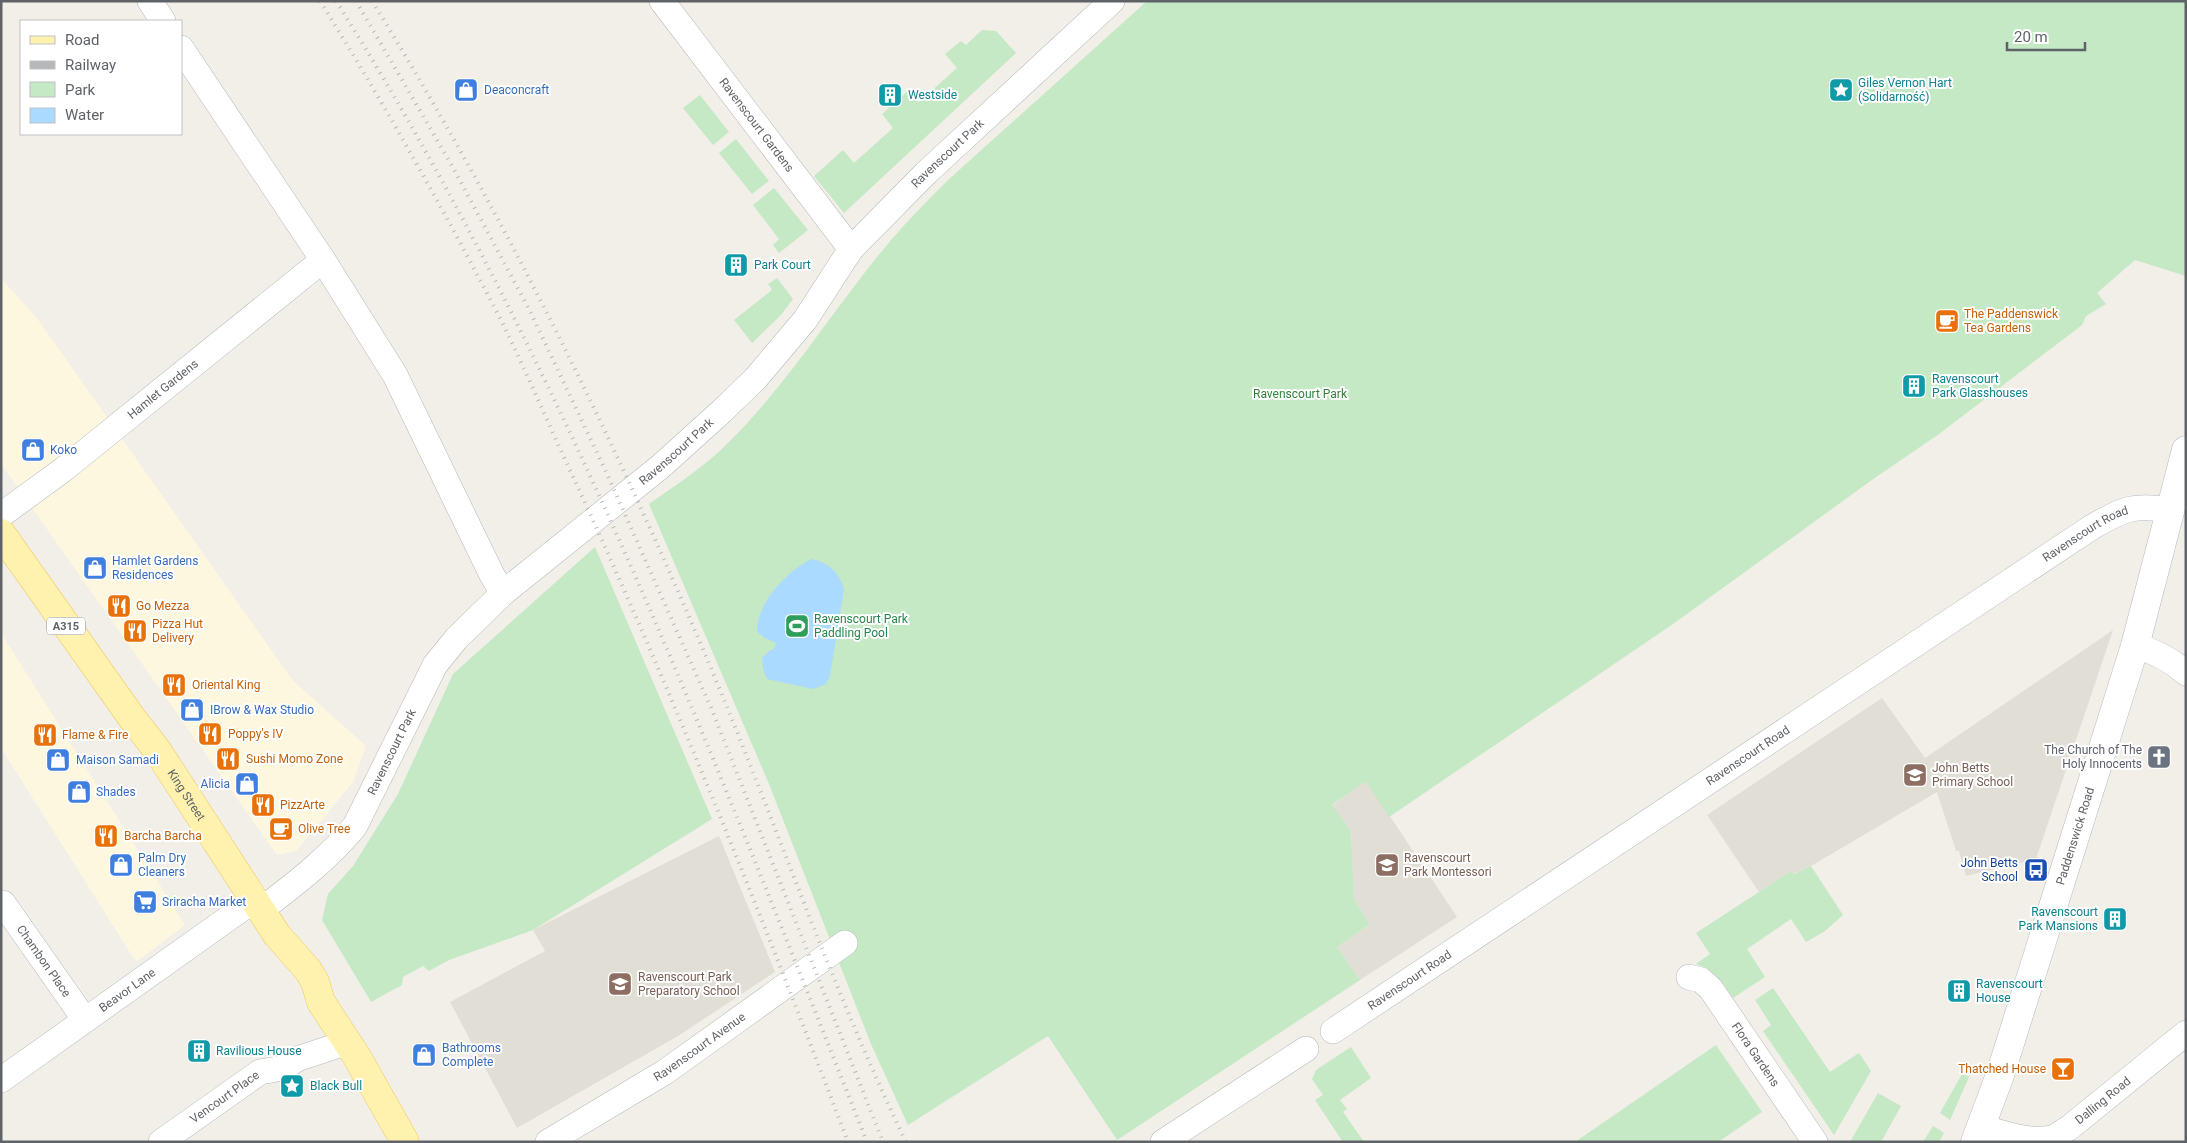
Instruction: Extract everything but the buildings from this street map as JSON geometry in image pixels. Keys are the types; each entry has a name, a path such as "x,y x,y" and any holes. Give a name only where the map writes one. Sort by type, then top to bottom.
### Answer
{"main road":[{"name":"Paddenswick Road","path":"2000,1075 2135,646 2186,450"},
{"name":"King Street","path":"1,533 132,718 157,750 285,946 300,959 308,970 315,982 321,1002 348,1042 405,1142"},
{"name":"Dalling Road","path":"1978,1135 2000,1075"}],"street":[{"path":"150,1 162,20"},
{"name":"Ravenscourt Gardens","path":"662,1 851,249"},
{"name":"Ravenscourt Park","path":"257,905 293,886 337,849 355,826 434,665 456,639 503,593 660,467 756,378 805,320 851,249 926,173 1112,1"},
{"path":"182,49 323,260 395,375 492,575 503,593"},
{"name":"Hamlet Gardens","path":"1,515 64,469 323,260"},
{"name":"Ravenscourt Road","path":"1334,1031 2092,527 2130,508 2150,507 2170,510"},
{"path":"2135,646 2153,650 2171,660 2186,673"},
{"name":"Chambon Place","path":"3,903 85,1020"},
{"name":"Beavor Lane","path":"1,1080 85,1020 257,905"},
{"name":"Ravenscourt Avenue","path":"548,1142 673,1067 845,943"},
{"name":"Flora Gardens","path":"1689,977 1701,980 1711,989 1815,1142"},
{"name":"Dalling Road","path":"1978,1135 2041,1140 2075,1135 2186,1033"},
{"name":"Vencourt Place","path":"161,1142 260,1072 283,1068 297,1059 348,1042"},
{"path":"1163,1142 1306,1049"}],"shaded area":[{"path":"1,278 39,321 293,681 366,746 353,782 296,851 277,855 1,464"},
{"name":"John Betts Primary School","path":"2113,630 2036,859 1966,876 1959,851 1956,851 1937,792 1811,866 1793,874 1791,871 1759,892 1707,815 1882,698 1925,758"},
{"path":"1,633 185,925 136,962 1,748"},
{"name":"Ravenscourt Park Montessori","path":"1366,780 1457,917 1360,980 1337,947 1370,924 1354,899 1351,831 1332,806"},
{"name":"Ravenscourt Park Preparatory School","path":"719,836 775,972 678,1036 517,1128 450,1002 545,951 533,930"}],"green space":[{"name":"Ravenscourt Park","path":"1147,1 2186,1 2186,276 2135,260 2097,293 2106,304 2086,316 2082,325 1939,434 1876,477 1673,624 1389,817 1366,781 1332,805 1351,831 1354,899 1370,924 1337,947 1360,980 1117,1140 1048,1036 908,1125 871,1044 769,784 649,504 690,476 727,444 750,420 792,370 871,265 898,232 933,195"},
{"path":"982,30 996,31 1016,53 844,213 814,176 843,150 854,163 893,128 882,114 909,90 919,102 957,68 945,54 961,41 966,45"},
{"path":"700,95 729,132 713,145 683,108"},
{"path":"736,139 769,181 752,194 719,153"},
{"path":"774,188 808,230 779,253 773,245 779,239 753,205"},
{"path":"777,278 793,299 780,316 752,343 734,320 772,290 768,284"},
{"path":"595,547 712,819 533,930 449,960 429,971 423,966 403,977 402,985 371,1002 322,920 328,894 353,866 398,794 453,674"},
{"path":"1811,866 1843,915 1825,931 1806,942 1791,919 1747,949 1765,977 1733,998 1713,973 1696,964 1710,954 1696,933 1791,871 1794,874"},
{"path":"1773,988 1830,1072 1859,1053 1871,1071 1834,1135 1763,1031 1771,1025 1755,1000"},
{"path":"1716,1045 1762,1112 1718,1142 1575,1142"},
{"path":"1351,1047 1371,1078 1340,1100 1347,1109 1343,1112 1364,1142 1343,1142 1315,1100 1323,1095 1312,1079 1316,1070"},
{"path":"1962,1074 1969,1077 1950,1120 1940,1113"},
{"path":"1878,1093 1901,1106 1881,1142 1850,1142"},
{"path":"1933,1126 1944,1133 1939,1142 1923,1142"}],"water":[{"name":"Ravenscourt Park Paddling Pool","path":"812,559 832,569 844,589 830,676 826,684 813,689 767,679 763,669 762,658 774,649 776,643 763,637 757,631 762,610 775,589 793,571"}],"railway":[{"path":"320,1 391,119 436,199 501,320 520,360 648,644 683,727 751,892 848,1142"},
{"path":"336,1 417,136 492,275 562,416 628,559 690,704 867,1142"},
{"path":"356,1 451,164 529,309 607,474 712,710 883,1142"},
{"path":"372,1 423,85 518,257 606,433 687,612 725,702 834,979 906,1142"}],"place":[{"name":"Deaconcraft","path":"466,90"},
{"name":"Giles Vernon Hart (Solidarność)","path":"1841,90"},
{"name":"Westside","path":"890,95"},
{"name":"Park Court","path":"736,265"},
{"name":"The Paddenswick Tea Gardens","path":"1947,321"},
{"name":"Ravenscourt Park Glasshouses","path":"1914,386"},
{"name":"Koko","path":"33,450"},
{"name":"Hamlet Gardens Residences","path":"95,568"},
{"name":"Go Mezza","path":"119,606"},
{"name":"Ravenscourt Park Paddling Pool","path":"797,626"},
{"name":"Pizza Hut Delivery","path":"135,631"},
{"name":"Oriental King","path":"174,685"},
{"name":"IBrow & Wax Studio","path":"192,710"},
{"name":"Poppy's IV","path":"210,734"},
{"name":"Flame & Fire","path":"45,735"},
{"name":"The Church of The Holy Innocents","path":"2159,757"},
{"name":"Sushi Momo Zone","path":"228,759"},
{"name":"Maison Samadi","path":"58,760"},
{"name":"John Betts Primary School","path":"1915,775"},
{"name":"Alicia","path":"247,784"},
{"name":"Shades","path":"79,792"},
{"name":"PizzArte","path":"263,805"},
{"name":"Olive Tree","path":"281,829"},
{"name":"Barcha Barcha","path":"106,836"},
{"name":"Palm Dry Cleaners","path":"121,865"},
{"name":"Ravenscourt Park Montessori","path":"1387,865"},
{"name":"John Betts School","path":"2036,870"},
{"name":"Sriracha Market","path":"145,902"},
{"name":"Ravenscourt Park Mansions","path":"2115,919"},
{"name":"Ravenscourt Park Preparatory School","path":"620,984"},
{"name":"Ravenscourt House","path":"1959,991"},
{"name":"Ravilious House","path":"199,1051"},
{"name":"Bathrooms Complete","path":"424,1055"},
{"name":"Thatched House","path":"2063,1069"},
{"name":"Black Bull","path":"292,1086"}]}
